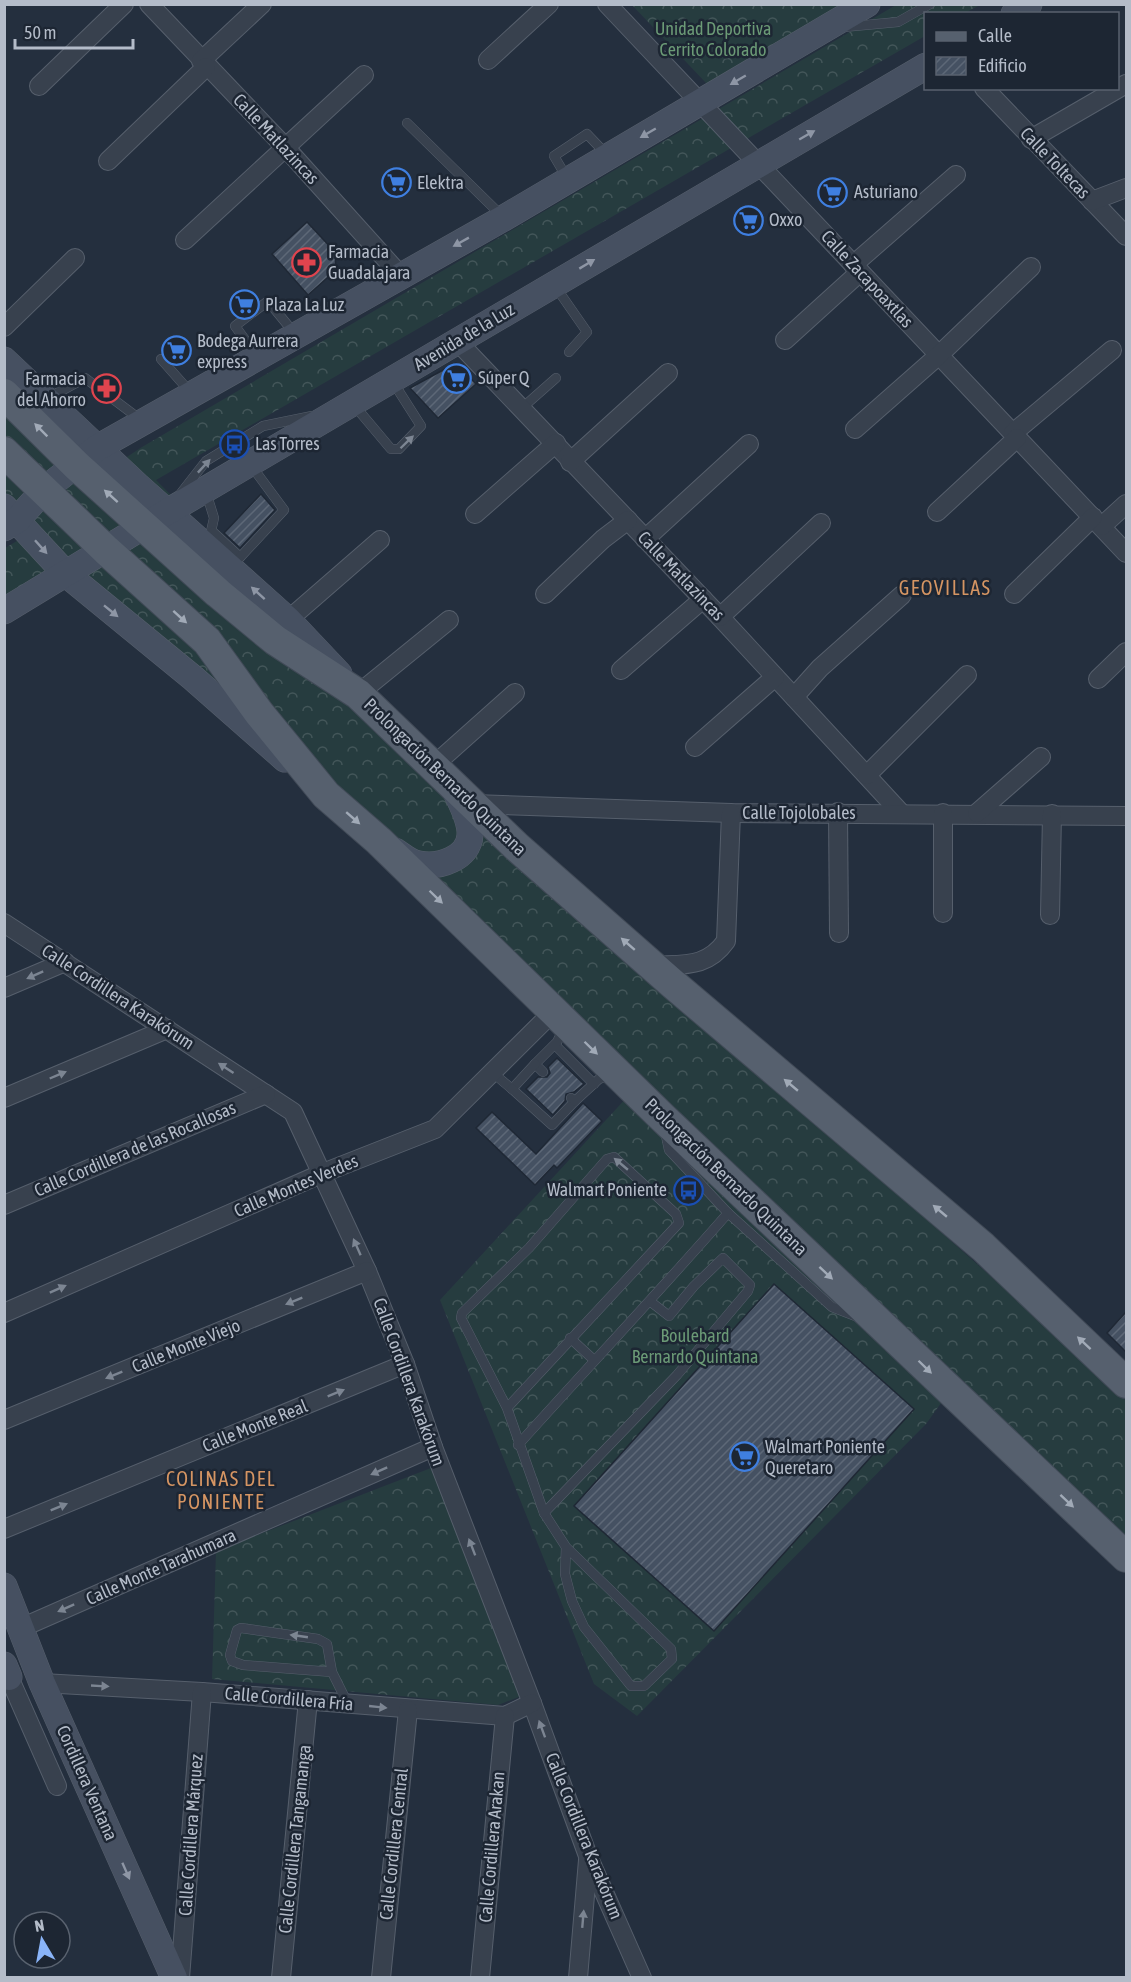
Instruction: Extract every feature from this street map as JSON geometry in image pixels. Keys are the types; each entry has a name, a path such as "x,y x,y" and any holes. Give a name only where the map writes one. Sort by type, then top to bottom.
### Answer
{"main road":[{"path":"8,514 87,457 144,422 504,218 867,4"},
{"name":"Avenida de la Luz","path":"4,611 205,489 924,67"},
{"name":"Prolongación Bernardo Quintana","path":"4,360 46,399 87,457"},
{"name":"Prolongación Bernardo Quintana","path":"4,394 87,457 156,519 275,640 358,694"},
{"name":"Prolongación Bernardo Quintana","path":"4,452 106,550 207,641 260,713 326,795"},
{"name":"Prolongación Bernardo Quintana","path":"8,514 66,574 193,678 379,841 558,1026 605,1078 662,1117 1126,1557"},
{"name":"Prolongación Bernardo Quintana","path":"156,519 210,540 235,562 358,694 463,797 654,966 983,1247 1126,1383"},
{"path":"379,841 421,865 436,865 460,855 468,842 470,828 463,797"},
{"name":"Cordillera Ventana","path":"4,1586 42,1683 174,1977"}],"street":[{"path":"39,86 124,4"},
{"name":"Calle Matlazincas","path":"149,4 203,64 285,147 401,276"},
{"path":"108,161 262,4"},
{"path":"488,60 549,4"},
{"name":"Calle Zacapoaxtlas","path":"607,4 698,104 857,268 1126,553"},
{"path":"185,240 364,75"},
{"name":"Calle Toltecas","path":"986,90 1126,236"},
{"path":"1031,139 1116,90"},
{"path":"784,340 956,175"},
{"path":"1092,201 1126,188"},
{"path":"4,327 75,258"},
{"path":"855,429 939,355 1031,267"},
{"name":"Calle Matlazincas","path":"457,341 720,617 902,814"},
{"path":"937,512 1015,436 1112,350"},
{"path":"570,462 668,373"},
{"path":"475,514 556,443"},
{"path":"645,539 749,444"},
{"path":"1014,594 1097,522 1126,504"},
{"path":"545,594 603,539 628,520"},
{"path":"720,617 820,523"},
{"path":"288,620 381,540"},
{"path":"795,697 820,668 902,595"},
{"path":"621,670 703,599"},
{"path":"358,694 448,620"},
{"path":"1098,679 1126,652"},
{"path":"867,776 967,675"},
{"path":"695,747 775,677"},
{"path":"432,767 514,693"},
{"path":"977,813 1041,757"},
{"name":"Calle Tojolobales","path":"463,797 731,813 977,813 1126,816"},
{"path":"838,812 839,933"},
{"path":"654,966 704,962 718,954 726,941 731,813"},
{"path":"943,913 944,813"},
{"path":"1050,915 1052,814"},
{"name":"Calle Cordillera Karakórum","path":"4,923 293,1112 367,1271 405,1364 433,1447 532,1703 588,1856 642,1977"},
{"path":"4,988 65,962"},
{"name":"Calle Montes Verdes","path":"4,1313 323,1173 435,1130 493,1073 558,1026"},
{"path":"4,1098 167,1029"},
{"name":"Calle Cordillera de las Rocallosas","path":"4,1205 266,1094"},
{"name":"Calle Monte Viejo","path":"4,1420 367,1271"},
{"name":"Calle Monte Real","path":"4,1529 405,1364"},
{"name":"Calle Monte Tarahumara","path":"21,1628 433,1447"},
{"path":"6,1674 57,1786"},
{"name":"Calle Cordillera Fría","path":"42,1683 202,1692 505,1716 532,1703"},
{"name":"Calle Cordillera Márquez","path":"180,1977 202,1692"},
{"name":"Calle Cordillera Tangamanga","path":"281,1977 308,1700"},
{"name":"Calle Cordillera Central","path":"381,1977 408,1710"},
{"name":"Calle Cordillera Arakan","path":"480,1977 505,1716"},
{"path":"578,1977 588,1856"}],"lane":[{"path":"824,29 898,22 930,4"},
{"path":"407,123 504,218"},
{"path":"554,284 587,332 569,352"},
{"path":"258,357 234,326 268,301 296,336"},
{"path":"161,359 193,395"},
{"path":"46,399 85,378 144,422"},
{"path":"522,408 556,378"},
{"path":"156,519 206,461 263,426 345,407 391,449 399,449 421,426 391,380"},
{"path":"235,562 284,510 249,463"},
{"path":"205,489 214,518 210,540"},
{"path":"512,1089 535,1064 558,1026"},
{"path":"535,1064 543,1072"},
{"path":"493,1073 552,1125 573,1099 605,1078"},
{"path":"662,1117 669,1150 728,1212 832,1307 883,1326"},
{"path":"507,1408 678,1223 679,1219 612,1156 509,1269 462,1313 463,1327 507,1408 518,1445 544,1513 566,1547 671,1649 672,1659 644,1686 631,1686 584,1627 565,1574 566,1547"},
{"path":"518,1445 594,1360 651,1302 728,1212"},
{"path":"544,1513 677,1375 748,1291 750,1285 723,1258 669,1316 651,1302"},
{"path":"570,1338 594,1360"},
{"path":"332,1672 243,1665 232,1661 230,1654 237,1630 241,1628 318,1639 327,1644 332,1672 348,1704"}],"green space":[{"name":"Unidad Deportiva Cerrito Colorado","path":"632,5 844,5 707,84"},
{"name":"Boulebard Bernardo Quintana","path":"896,5 980,5 967,12 924,12 924,37 156,480 592,923 1126,1396 1126,1547 954,1385 926,1424 637,1716 594,1684 440,1300 641,1082 490,934 53,573 5,599 5,548 22,538 5,514 5,399 92,480 142,447"},
{"path":"431,1468 529,1693 498,1705 212,1679 216,1551"}],"building":[{"name":"Farmacia Guadalajara","path":"307,222 335,252 336,270 308,295 272,254"},
{"path":"456,363 476,384 438,418 410,388"},
{"path":"261,494 275,510 240,548 224,533"},
{"path":"557,1058 584,1084 574,1092 566,1094 565,1101 553,1115 526,1089 538,1077 547,1077 550,1073 548,1067"},
{"path":"583,1103 602,1121 557,1168 554,1165 535,1185 476,1128 492,1112 536,1154"},
{"name":"Walmart Poniente Queretaro","path":"774,1284 914,1409 714,1631 574,1506"},
{"path":"1126,1312 1126,1352 1107,1333"}],"place":[{"name":"Elektra","path":"396,183"},
{"name":"Asturiano","path":"833,192"},
{"name":"Oxxo","path":"748,220"},
{"name":"Farmacia Guadalajara","path":"307,262"},
{"name":"Plaza La Luz","path":"244,305"},
{"name":"Bodega Aurrera express","path":"176,351"},
{"name":"Súper Q","path":"457,378"},
{"name":"Farmacia del Ahorro","path":"107,389"},
{"name":"Las Torres","path":"234,444"},
{"name":"Walmart Poniente","path":"688,1190"},
{"name":"Walmart Poniente Queretaro","path":"744,1457"}],"district":[{"name":"GEOVILLAS","path":"945,588"},
{"name":"COLINAS DEL PONIENTE","path":"221,1490"}]}
